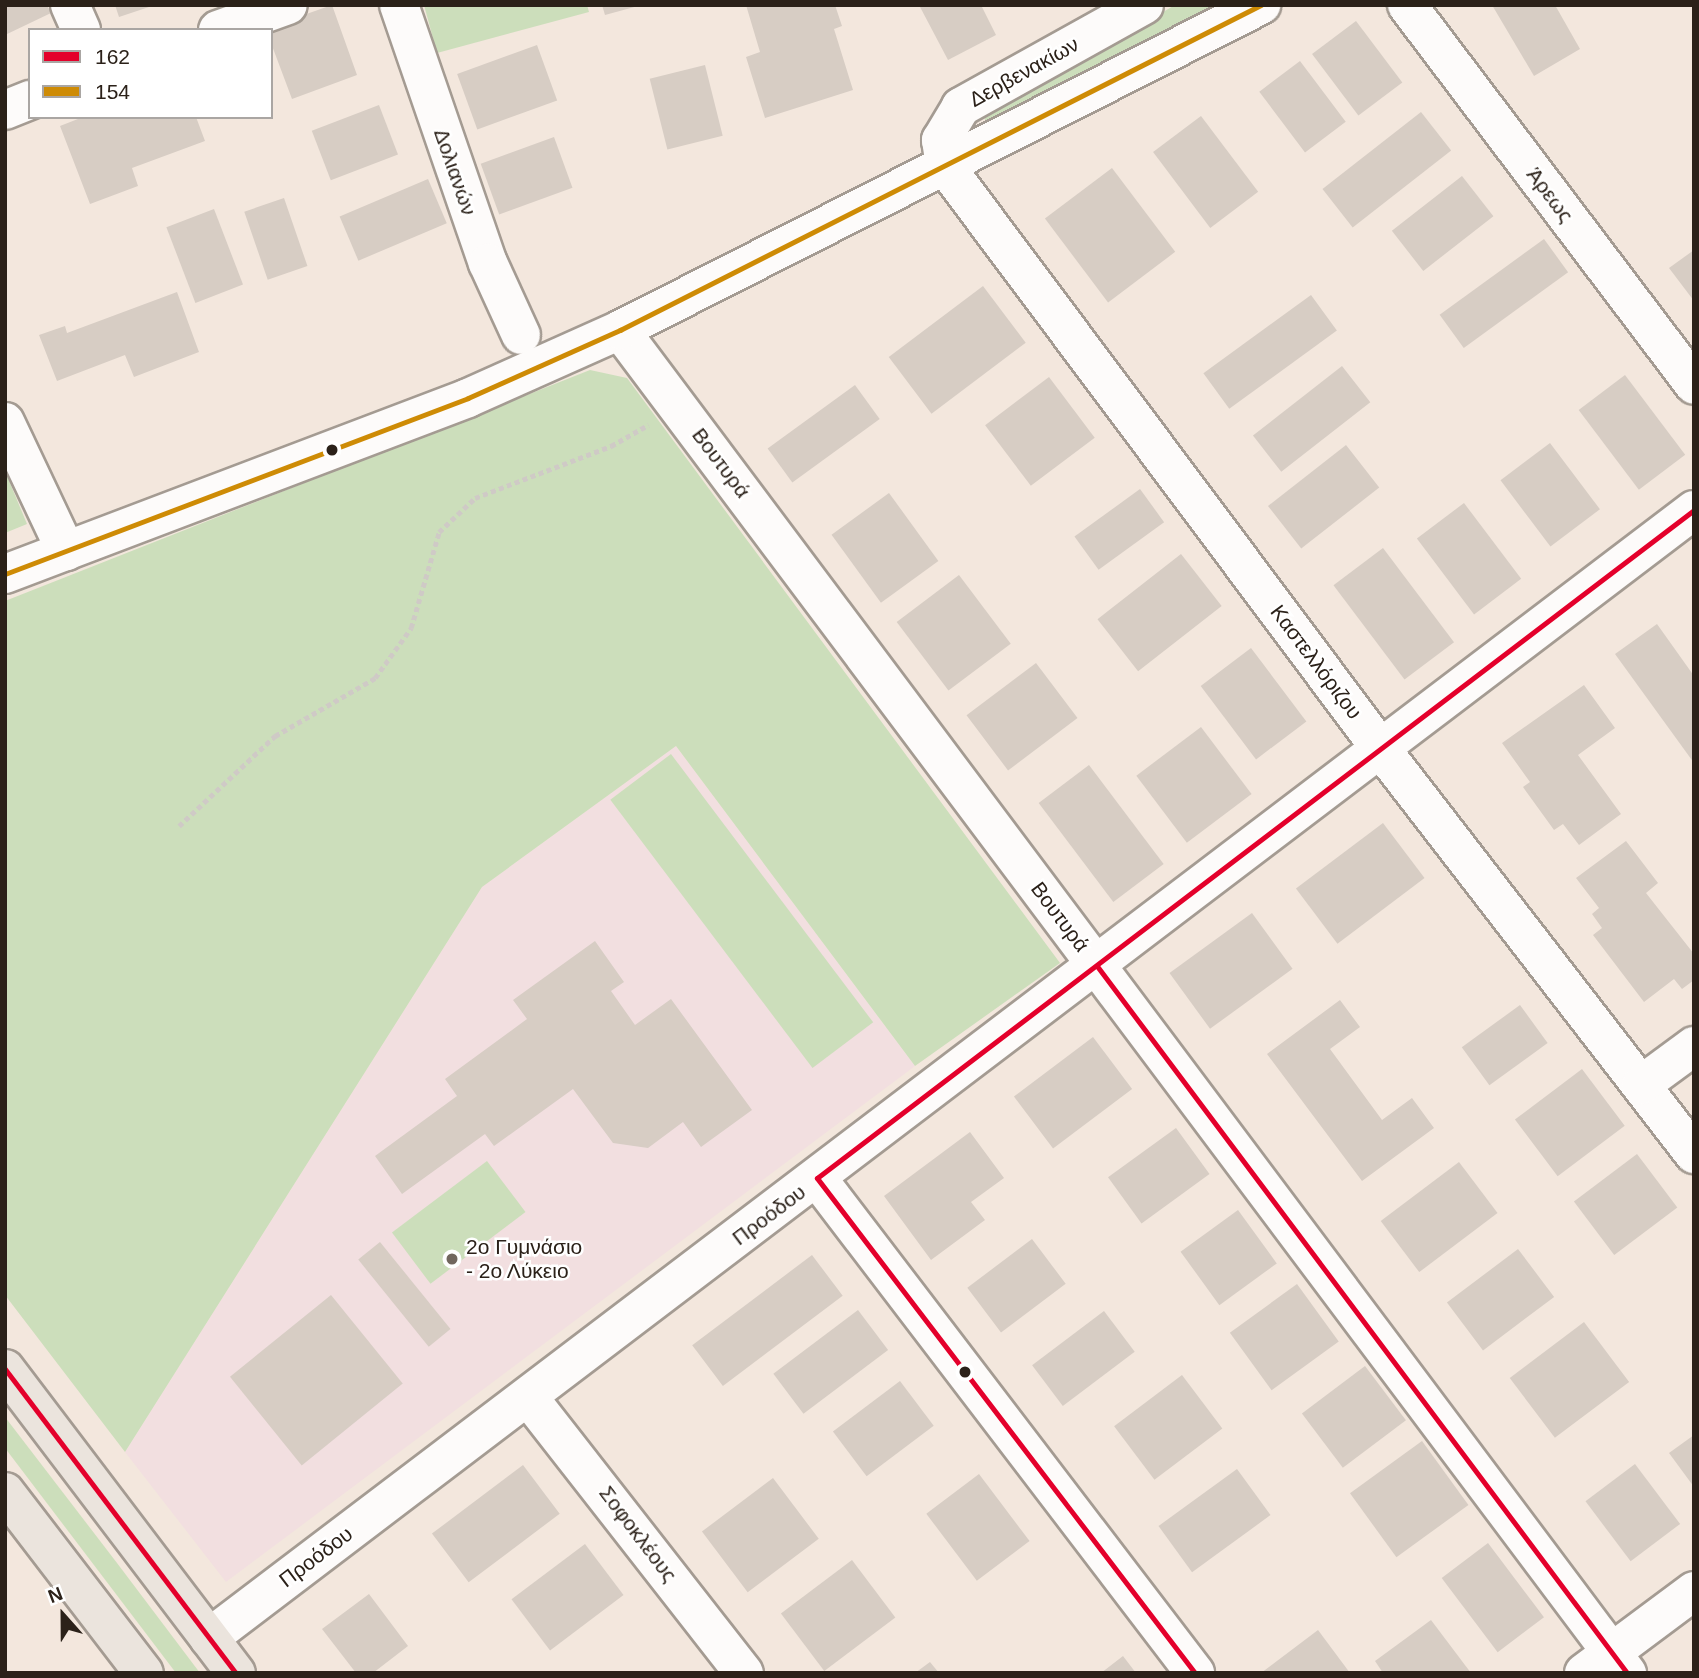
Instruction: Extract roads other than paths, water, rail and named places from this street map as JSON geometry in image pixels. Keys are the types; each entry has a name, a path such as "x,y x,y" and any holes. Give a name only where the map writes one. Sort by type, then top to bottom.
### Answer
{"main road":[{"path":"5,1369 236,1673"},
{"path":"5,1492 144,1673"}],"street":[{"path":"70,5 80,28"},
{"path":"224,28 288,5"},
{"name":"Δολιανών","path":"399,5 488,264 521,335"},
{"name":"Δερβενακίων","path":"945,166 941,140 961,107 1144,5"},
{"path":"5,574 468,398 620,330 1261,5"},
{"name":"Άρεως","path":"1407,5 1694,385"},
{"path":"5,110 28,101"},
{"name":"Καστελλόριζου","path":"945,166 1381,749 1694,1154"},
{"name":"Βουτυρά","path":"620,330 1097,967 1607,1666"},
{"path":"5,422 66,551"},
{"name":"Προόδου","path":"209,1638 530,1398 1694,510"},
{"path":"1641,1085 1694,1045"},
{"path":"817,1178 1195,1673"},
{"name":"Σοφοκλέους","path":"530,1398 744,1673"},
{"path":"1607,1666 1694,1591"}],"place":[{"name":"2ο Γυμνάσιο - 2ο Λύκειο","path":"452,1259"}]}
